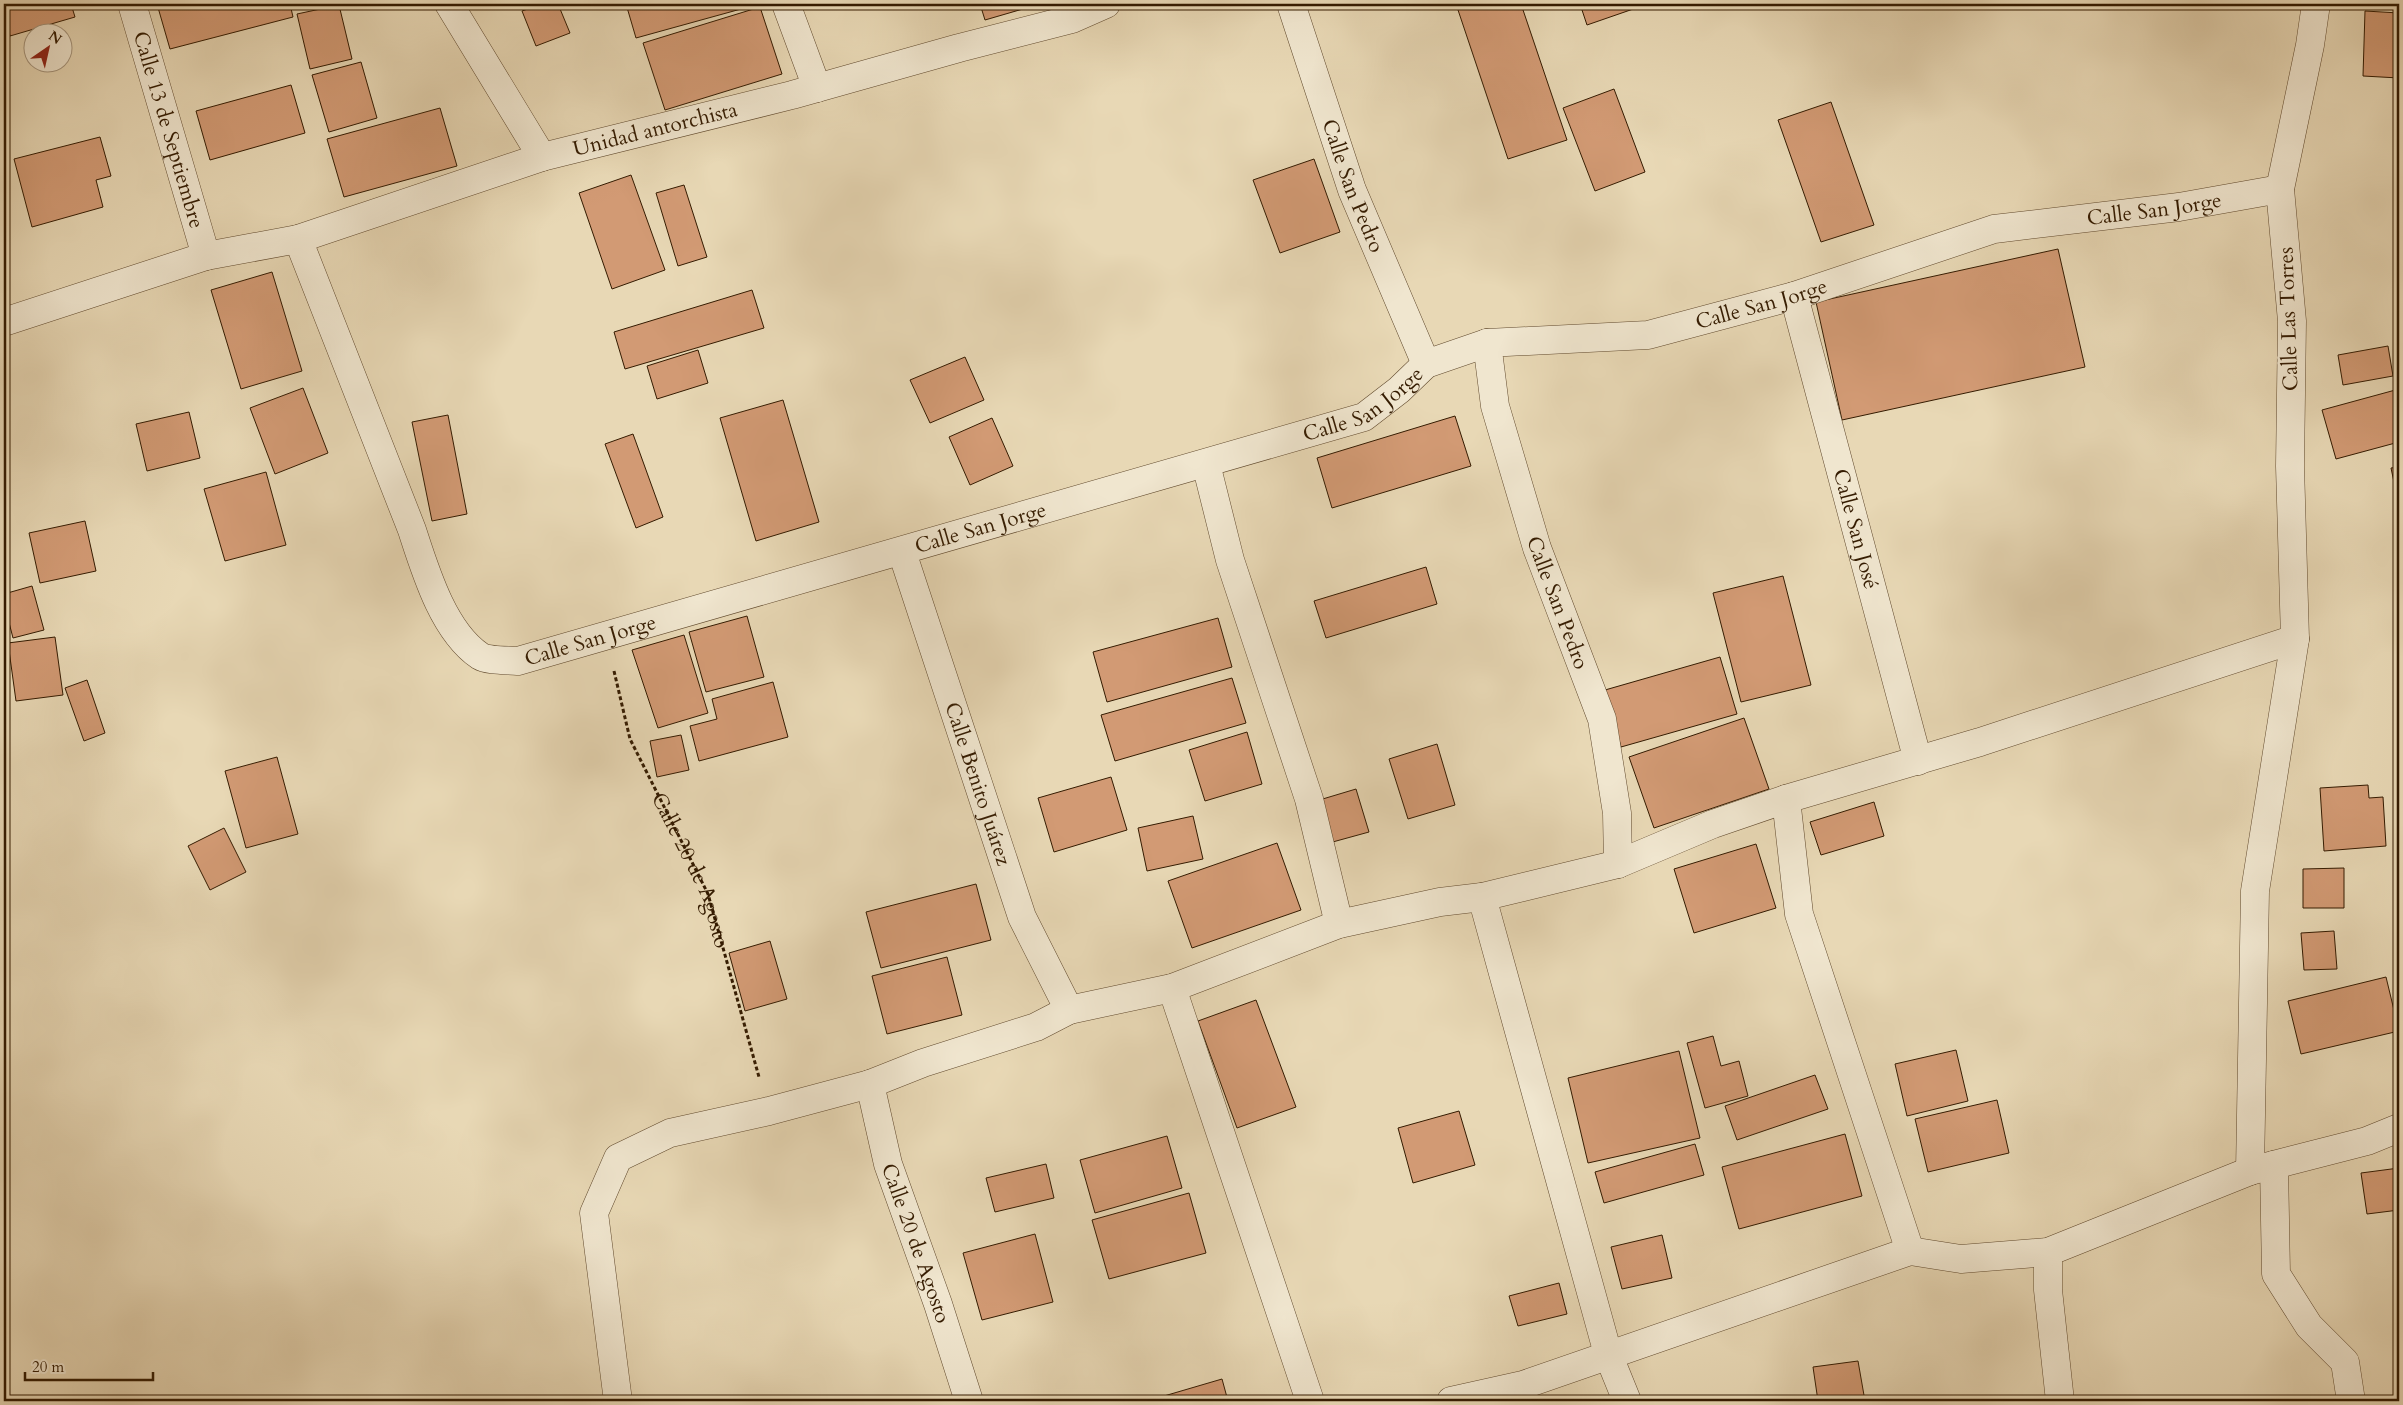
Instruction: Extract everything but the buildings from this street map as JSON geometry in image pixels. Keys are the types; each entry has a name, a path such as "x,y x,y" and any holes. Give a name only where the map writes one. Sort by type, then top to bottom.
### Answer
{"street":[{"name":"Calle 13 de Septiembre","path":"132,4 206,256"},
{"path":"449,4 542,157"},
{"path":"786,4 817,88"},
{"name":"Unidad antorchista","path":"4,322 206,256 298,239 542,157 817,88 959,48 1072,20 1106,4"},
{"name":"Calle San Pedro","path":"1291,4 1352,190 1426,364"},
{"name":"Calle Las Torres","path":"2316,4 2310,45 2280,189 2292,321 2290,466 2295,638 2255,892 2262,1168 2276,1274 2309,1326 2345,1362 2351,1401"},
{"name":"Calle San Jorge","path":"298,239 412,530 425,569 449,624 481,657 518,661 575,646 606,634 902,552 1364,417 1399,390 1426,364 1487,343 1648,335 1794,296 1994,229 2179,207 2280,189"},
{"name":"Calle San José","path":"1794,296 1918,761"},
{"name":"Calle San Pedro","path":"1487,343 1495,406 1537,548 1602,719 1617,813 1618,864"},
{"path":"1206,464 1230,560 1309,799 1339,924"},
{"name":"Calle Benito Juárez","path":"902,552 1022,917 1069,1010"},
{"path":"618,1401 594,1213 618,1158 670,1133 870,1084 923,1063 1036,1027 1069,1010 1172,988 1339,924 1440,902 1482,897 1618,864 1713,824 1786,799 1918,761 2295,638"},
{"path":"1786,799 1799,914 1910,1250"},
{"path":"1482,897 1608,1354 1627,1401"},
{"path":"1172,988 1310,1401"},
{"name":"Calle 20 de Agosto","path":"870,1084 888,1164 969,1401"},
{"path":"1451,1401 1524,1385 1608,1354 1910,1250 1962,1259 2048,1252 2262,1168 2367,1141 2399,1128"},
{"path":"2048,1252 2048,1290 2060,1401"}],"path":[{"name":"Calle 20 de Agosto","path":"606,634 630,739 708,894 769,1110"}]}
